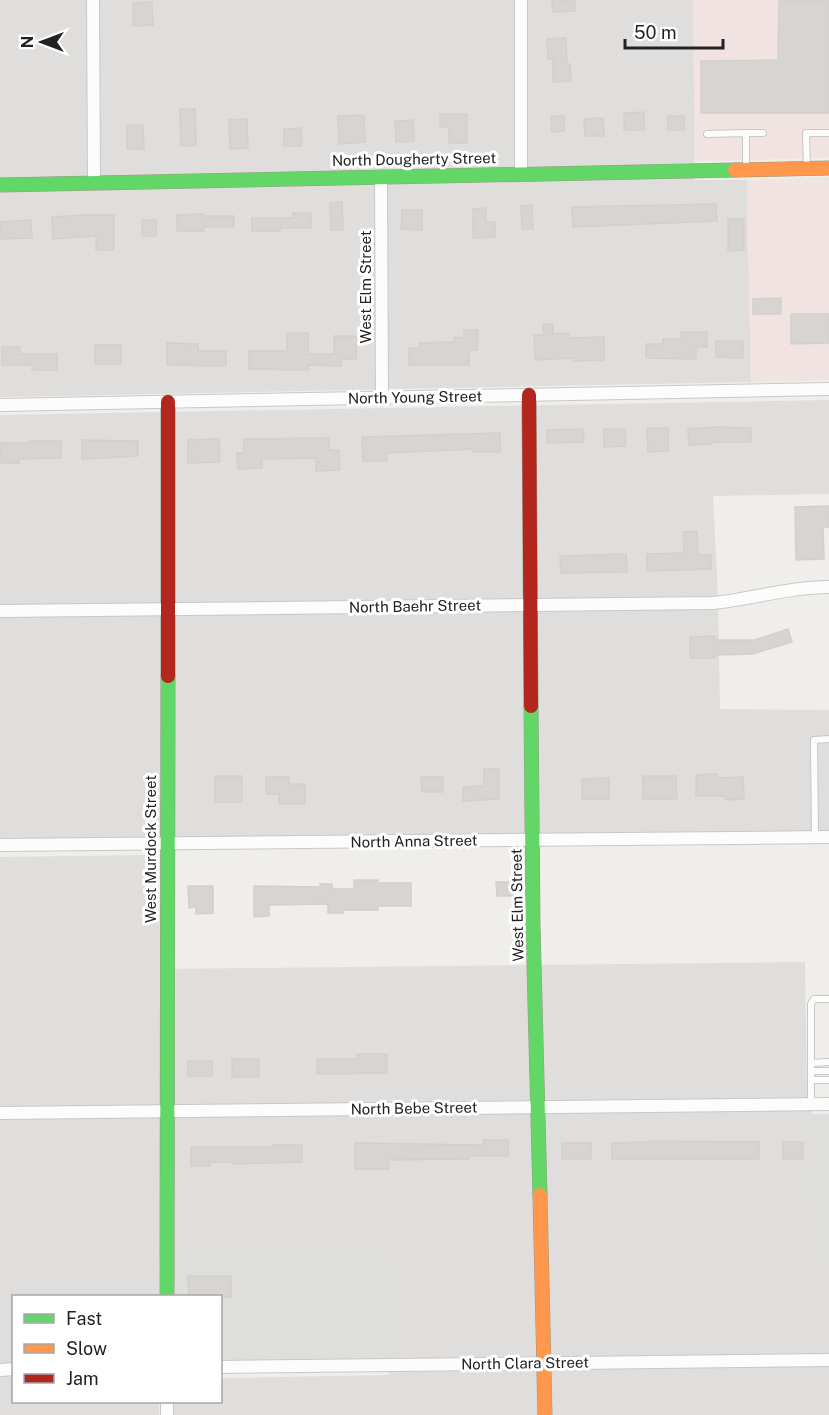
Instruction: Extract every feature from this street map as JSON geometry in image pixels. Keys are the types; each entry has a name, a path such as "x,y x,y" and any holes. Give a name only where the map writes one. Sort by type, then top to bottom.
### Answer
{"street":[{"path":"93,0 94,182"},
{"path":"521,0 521,173"},
{"name":"North Dougherty Street","path":"0,185 829,168"},
{"name":"West Elm Street","path":"381,176 382,398"},
{"name":"North Young Street","path":"0,405 829,390"},
{"name":"West Elm Street","path":"529,395 533,839 545,1415"},
{"name":"West Murdock Street","path":"167,1295 168,402"},
{"name":"North Baehr Street","path":"0,610 713,603 745,599 777,591 829,587"},
{"name":"North Anna Street","path":"0,845 829,837"},
{"name":"North Bebe Street","path":"0,1113 829,1104"},
{"name":"North Clara Street","path":"222,1367 829,1360"}],"lane":[{"path":"746,133 746,169"},
{"path":"707,134 764,133"},
{"path":"807,168 806,133 829,133"},
{"path":"815,837 814,740 829,739"},
{"path":"812,1104 811,1004 814,999 829,999"},
{"path":"811,1063 829,1062"},
{"path":"811,1071 829,1071"},
{"path":"812,1080 829,1080"}],"shaded area":[{"path":"0,0 693,0 695,180 747,180 751,382 0,397"},
{"path":"693,0 829,0 829,158 695,161"},
{"path":"829,177 829,380 751,382 747,180"},
{"path":"829,400 829,494 713,496 720,709 829,710 829,831 0,839 0,415"},
{"path":"146,855 154,858 158,864 161,969 805,962 807,1098 813,1114 815,1254 829,1255 829,1415 174,1415 174,1403 222,1403 222,1378 389,1375 388,1259 159,1261 159,1295 12,1295 12,1403 159,1403 159,1415 0,1415 0,857"},
{"path":"813,1114 829,1114 829,1255 815,1255"},
{"path":"388,1259 389,1359 222,1361 222,1295 173,1295 173,1261"}],"building":[{"path":"552,0 575,0 575,11 553,12"},
{"path":"779,0 829,0 829,113 701,113 701,61 778,60"},
{"path":"152,2 153,25 133,26 133,3"},
{"path":"566,38 567,64 570,64 571,81 553,82 553,59 548,59 547,39"},
{"path":"180,109 195,109 196,145 181,146"},
{"path":"644,112 644,130 624,130 624,113"},
{"path":"440,114 467,114 467,143 449,143 449,127 440,127"},
{"path":"364,115 365,142 339,144 338,116"},
{"path":"551,116 564,116 564,131 552,132"},
{"path":"668,116 684,116 684,130 668,130"},
{"path":"603,118 604,136 585,136 584,119"},
{"path":"247,119 248,148 230,149 229,120"},
{"path":"413,120 414,141 396,142 395,121"},
{"path":"127,125 143,125 144,149 127,149"},
{"path":"301,128 302,146 284,146 284,129"},
{"path":"342,202 343,230 331,230 330,203"},
{"path":"716,204 717,221 573,227 572,207"},
{"path":"532,205 533,229 522,229 521,206"},
{"path":"486,208 486,222 495,222 495,237 473,238 473,209"},
{"path":"402,210 422,210 422,230 401,229"},
{"path":"293,213 311,213 311,228 252,231 252,218 293,218"},
{"path":"204,214 204,216 234,216 234,227 204,227 204,231 177,231 177,215"},
{"path":"114,215 114,250 96,250 96,236 53,239 52,217"},
{"path":"728,219 744,219 744,250 728,251"},
{"path":"31,220 32,238 0,239 0,222"},
{"path":"142,220 156,220 156,236 142,236"},
{"path":"781,298 781,314 753,314 753,299"},
{"path":"791,314 829,314 829,343 791,344"},
{"path":"543,324 553,324 553,334 569,333 569,338 604,337 604,360 574,361 574,358 535,360 534,335 544,335"},
{"path":"464,330 478,330 477,350 469,350 469,365 409,365 409,348 419,348 419,343 454,342 454,337 464,338"},
{"path":"681,332 707,332 707,347 696,347 696,359 646,358 646,344 663,344 663,339 681,339"},
{"path":"287,333 308,333 308,354 334,354 334,336 357,336 356,359 341,359 341,366 308,365 308,370 249,369 249,351 287,351"},
{"path":"716,341 743,341 743,358 716,357"},
{"path":"167,343 198,344 198,351 226,351 226,366 167,365"},
{"path":"95,345 121,345 121,364 95,364"},
{"path":"2,347 20,347 20,354 57,354 57,370 32,370 32,365 2,365"},
{"path":"647,428 668,428 668,451 648,452"},
{"path":"751,428 751,442 712,442 712,444 689,445 688,429"},
{"path":"583,429 584,442 547,443 547,430"},
{"path":"604,429 625,429 626,446 604,447"},
{"path":"500,433 500,452 473,452 473,449 387,453 387,461 363,461 362,437"},
{"path":"329,438 329,450 339,450 340,470 316,471 316,458 262,459 262,468 238,469 237,453 244,453 244,439"},
{"path":"219,439 220,462 188,463 188,440"},
{"path":"82,440 138,441 138,456 82,459"},
{"path":"29,441 61,441 61,458 19,459 19,463 0,463 0,443 29,443"},
{"path":"829,506 829,527 823,527 824,559 796,560 795,507"},
{"path":"697,531 698,555 711,555 711,569 647,571 647,554 684,553 683,532"},
{"path":"626,554 627,572 561,573 560,556"},
{"path":"788,629 792,642 752,654 690,658 690,637 715,636 715,640 755,640"},
{"path":"484,769 499,769 499,799 463,801 463,787 484,786"},
{"path":"717,774 717,778 743,777 744,799 726,800 725,796 696,796 696,775"},
{"path":"215,776 242,776 242,802 215,802"},
{"path":"643,776 676,776 677,799 643,799"},
{"path":"266,777 289,777 289,784 305,784 305,804 279,804 279,794 266,794"},
{"path":"421,777 443,777 443,792 422,792"},
{"path":"609,778 609,799 582,799 582,779"},
{"path":"354,880 411,883 411,906 378,906 378,910 343,910 343,913 328,913 328,904 269,905 269,916 254,917 254,886 320,887 320,884 332,884 332,889 354,889"},
{"path":"496,882 513,882 513,896 497,896"},
{"path":"188,886 213,886 213,913 196,914 196,907 189,908"},
{"path":"357,1054 387,1054 387,1073 317,1074 317,1059 357,1059"},
{"path":"232,1059 259,1059 259,1077 232,1077"},
{"path":"188,1061 212,1061 212,1076 188,1076"},
{"path":"483,1140 508,1140 508,1156 388,1160 389,1169 355,1169 355,1143 483,1145"},
{"path":"759,1142 759,1159 612,1159 612,1143"},
{"path":"783,1142 803,1142 803,1159 783,1159"},
{"path":"562,1143 591,1143 591,1159 562,1159"},
{"path":"273,1145 302,1145 302,1162 233,1164 233,1162 210,1162 210,1166 191,1166 191,1147 273,1147"},
{"path":"188,1276 231,1276 231,1297 189,1295"}],"traffic: fast":[{"path":"0,185 735,170"},
{"path":"167,1295 168,676"},
{"path":"531,706 533,926 540,1195"}],"traffic: slow":[{"path":"735,170 829,168"},
{"path":"540,1195 545,1415"}],"traffic: jam":[{"path":"529,395 531,706"},
{"path":"168,402 168,676"}]}
